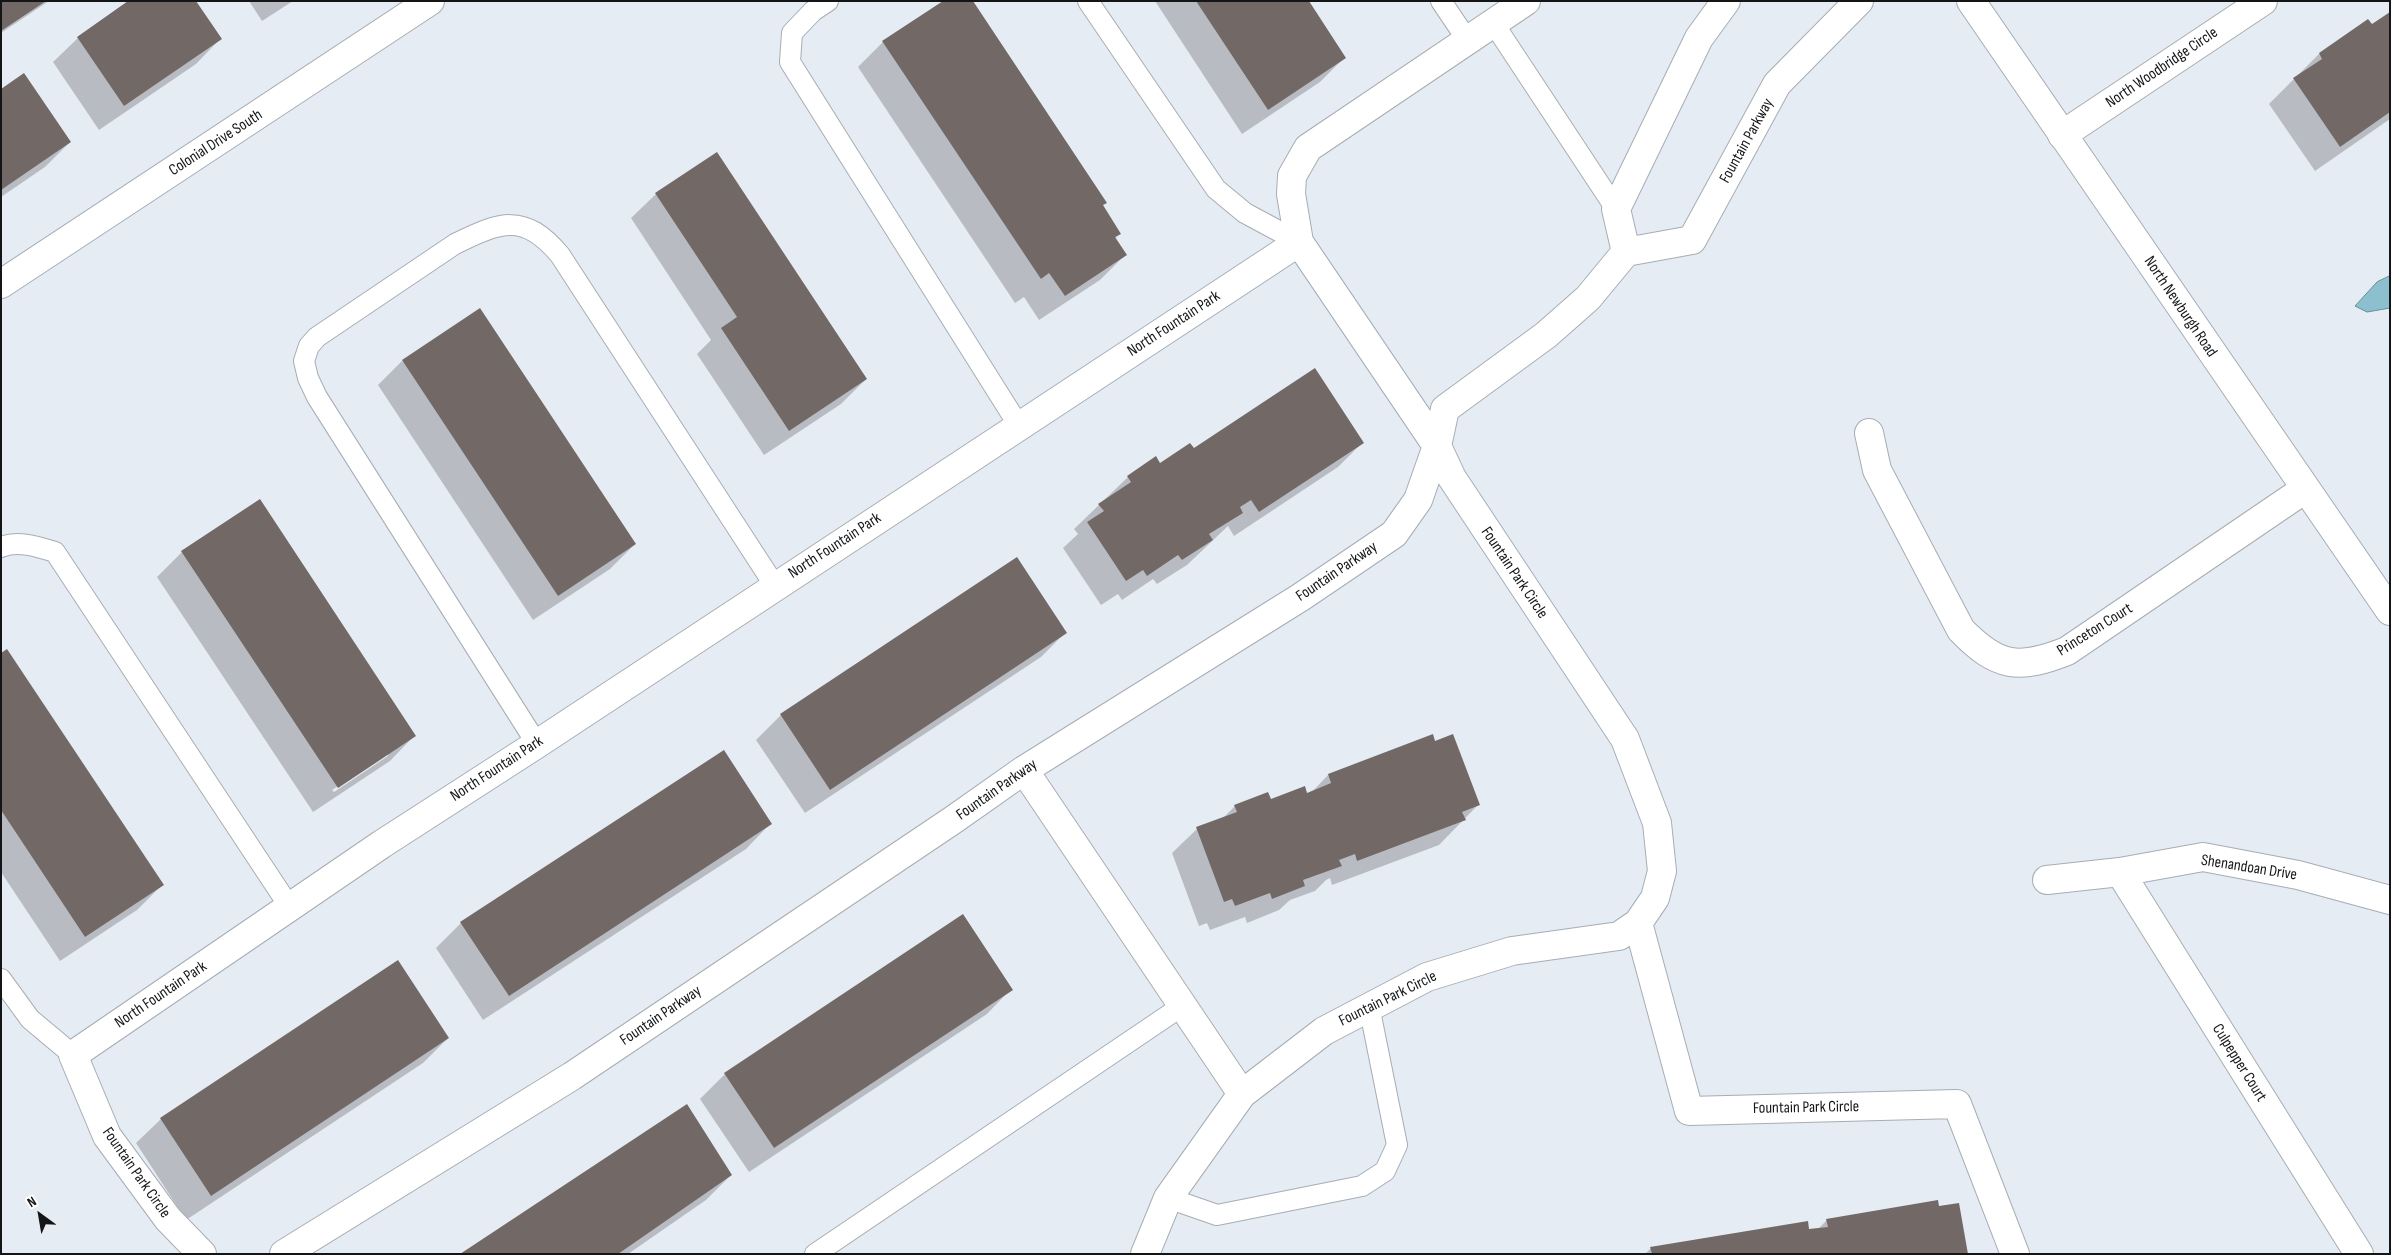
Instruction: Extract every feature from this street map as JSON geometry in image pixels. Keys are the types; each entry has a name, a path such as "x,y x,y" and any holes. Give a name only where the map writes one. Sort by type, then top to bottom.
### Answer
{"street":[{"name":"Colonial Drive South","path":"1,284 430,1"},
{"path":"1299,242 1291,194 1292,176 1308,148 1526,1"},
{"path":"1626,252 1616,209 1699,38 1726,1"},
{"name":"Fountain Parkway","path":"284,1254 572,1076 953,820 1024,770 1301,597 1394,534 1418,500 1437,446 1444,409 1546,335 1588,298 1626,252 1692,240 1778,84 1859,1"},
{"name":"North Newburgh Road","path":"1971,1 2390,611"},
{"name":"North Woodbridge Circle","path":"2062,135 2263,1"},
{"name":"North Fountain Park","path":"73,1055 382,844 1299,242"},
{"name":"Fountain Park Circle","path":"1145,1254 1168,1198 1242,1094 1324,1031 1427,977 1512,951 1619,936 1638,923 1655,898 1662,871 1657,822 1624,739 1452,478 1437,446 1299,242"},
{"name":"Princeton Court","path":"1869,433 1877,470 1961,630 1978,648 2009,664 2041,662 2067,651 2305,489"},
{"path":"1024,770 1242,1094"},
{"name":"Shenandoan Drive","path":"2047,880 2120,872 2203,857 2298,875 2390,900"},
{"name":"Culpepper Court","path":"2120,872 2359,1254"},
{"name":"Fountain Park Circle","path":"1638,923 1689,1111 1957,1104 2015,1254"},
{"name":"Fountain Park Circle","path":"73,1055 107,1136 168,1219 202,1254"}],"lane":[{"path":"828,1 813,11 792,33 790,62 1019,426"},
{"path":"1088,1 1216,189 1245,213 1299,242"},
{"path":"1441,1 1468,41"},
{"path":"1494,24 1616,209"},
{"path":"537,744 317,397 308,378 304,361 309,346 327,328 455,244 478,233 503,226 525,226 538,232 560,256 775,586"},
{"path":"1,547 7,544 34,545 55,552 289,906"},
{"path":"1,979 30,1019 73,1055"},
{"path":"815,1254 1182,1006"},
{"path":"1168,1198 1217,1215 1362,1186 1385,1171 1397,1145 1369,1006"}],"water":[{"path":"2390,276 2390,308 2367,312 2355,306 2377,282"}],"building":[{"path":"1,1 46,1 1,31"},
{"path":"128,1 196,1 222,39 124,106 77,37"},
{"path":"943,1 973,1 1107,203 1103,205 1121,234 1115,237 1127,255 1065,296 1049,273 1041,279 882,41"},
{"path":"1196,1 1309,1 1346,58 1268,110"},
{"path":"2390,12 2390,112 2340,147 2293,78 2322,59 2319,53 2368,19 2372,24"},
{"path":"24,73 71,142 1,190 1,89"},
{"path":"717,152 867,379 789,431 721,328 737,317 655,193"},
{"path":"480,308 636,544 558,596 402,360"},
{"path":"1315,368 1364,443 1259,512 1251,500 1240,507 1243,513 1209,534 1213,540 1182,560 1178,555 1147,576 1143,570 1126,581 1087,522 1104,511 1098,504 1131,482 1127,476 1156,456 1160,463 1190,443 1194,448"},
{"path":"260,499 416,736 338,788 181,551"},
{"path":"1017,557 1067,633 830,790 780,714"},
{"path":"7,649 164,885 85,937 1,810 1,653"},
{"path":"1433,734 1435,741 1453,734 1480,805 1462,812 1466,820 1357,861 1355,854 1339,860 1342,866 1303,880 1305,886 1272,899 1270,893 1235,906 1232,899 1224,902 1196,827 1237,812 1234,805 1268,792 1271,799 1305,786 1307,793 1331,783 1328,774"},
{"path":"724,750 772,824 509,996 460,922"},
{"path":"963,914 1013,990 774,1148 724,1073"},
{"path":"398,960 449,1038 211,1196 160,1118"},
{"path":"687,1104 732,1175 618,1254 460,1254"},
{"path":"1938,1200 1939,1206 1959,1203 1968,1254 1652,1254 1650,1247 1808,1221 1809,1229 1828,1227 1826,1219"}]}
